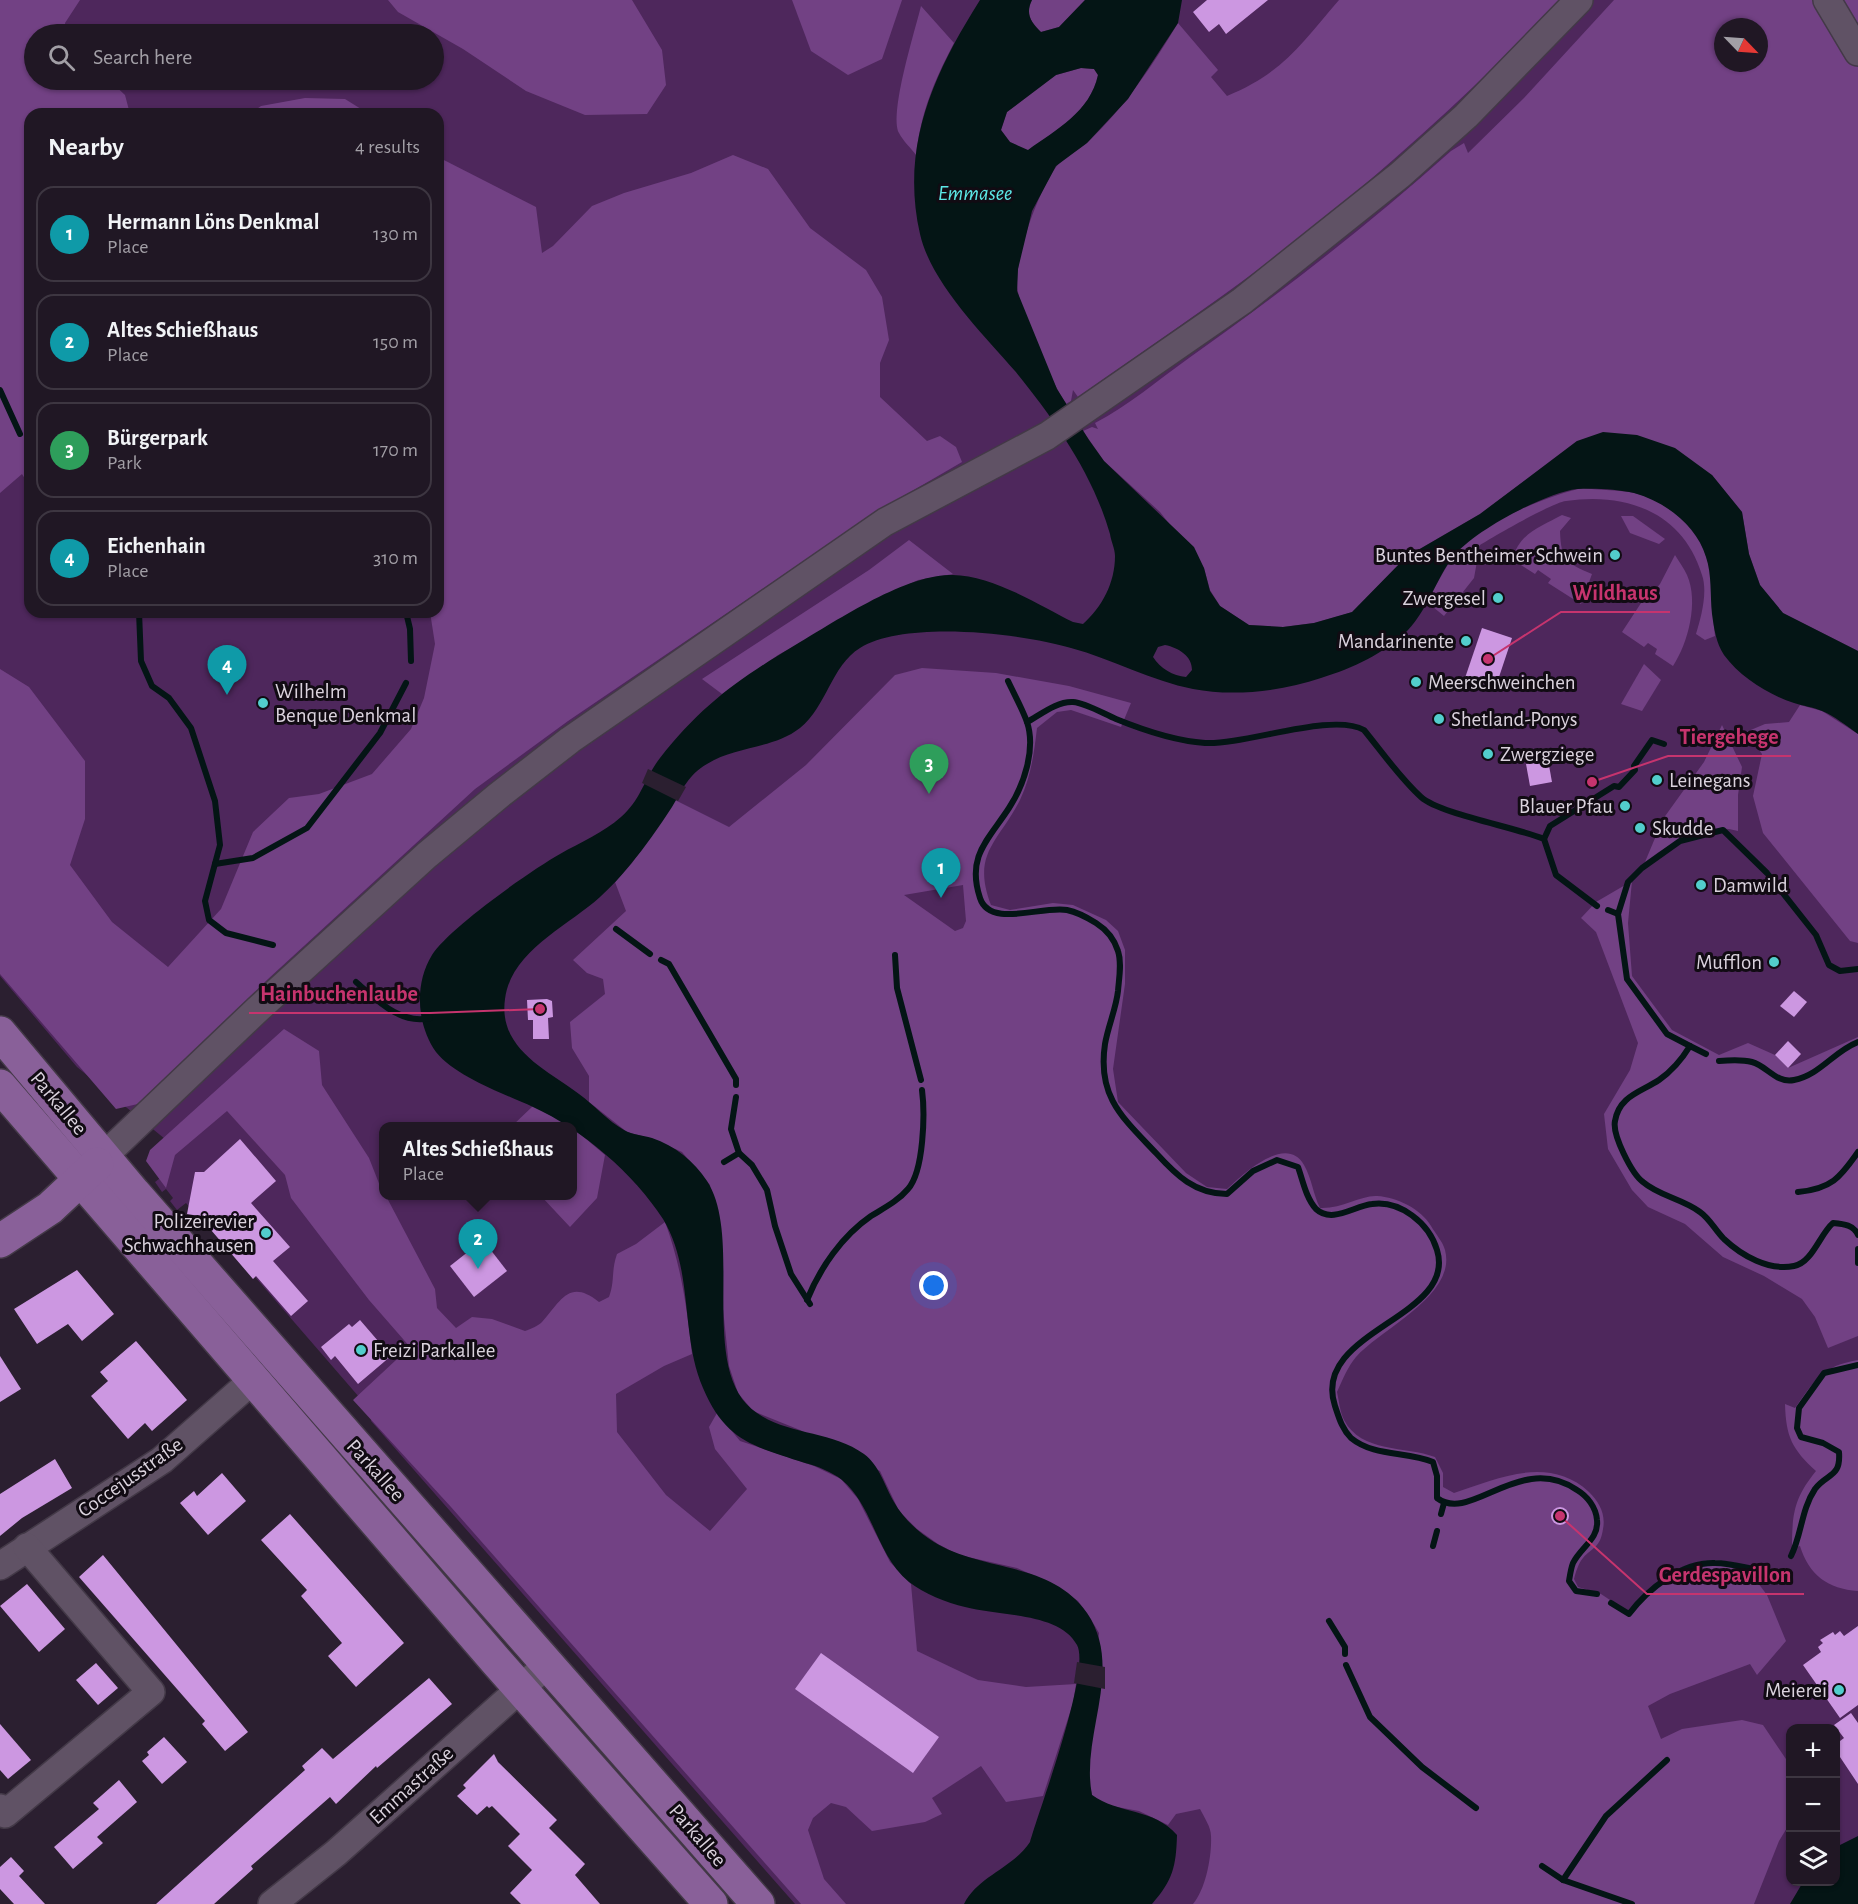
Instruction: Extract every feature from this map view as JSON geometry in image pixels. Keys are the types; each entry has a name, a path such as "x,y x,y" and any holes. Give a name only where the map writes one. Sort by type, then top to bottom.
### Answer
{"main road":[{"name":"Parkallee","path":"0,1033 104,1156 758,1904"},
{"name":"Parkallee","path":"0,1086 252,1380 711,1904"},
{"path":"0,1241 50,1208 104,1156"}],"street":[{"path":"104,1156 250,1016 427,855 570,740 885,522 1047,436 1242,301 1382,191 1466,116 1579,0"},
{"path":"1827,0 1858,52"},
{"name":"Coccejusstraße","path":"0,1566 162,1460 252,1380"},
{"path":"0,1808 5,1814 151,1692 27,1547"},
{"name":"Emmastraße","path":"273,1904 336,1853 548,1664"}],"shaded area":[{"path":"0,0 1779,0 1858,133 1858,1904 795,1904 371,1421 372,1412 197,1210 194,1212 186,1203 177,1210 170,1201 173,1198 166,1189 162,1192 155,1182 164,1175 165,1139 77,1067 0,976"},
{"path":"0,0 80,0 65,24 24,24 24,90 120,90 125,95 128,108 24,108 24,477 22,474 0,493"},
{"path":"388,0 632,0 662,50 666,85 647,114 585,115 526,91 444,38 444,24 419,24 398,12"},
{"path":"792,0 902,0 882,59 848,75 811,51"},
{"path":"1032,0 1085,0 1059,27 1041,32 1030,18 1029,10"},
{"path":"1339,0 1562,0 1440,118 1311,229 1225,294 1078,397 1073,390 1071,401 1066,404 1052,380 1031,333 1021,304 1017,279 1023,246 1034,210 1056,167 1088,142 1114,115 1148,70 1178,23 1218,70 1211,77 1227,96 1263,77 1290,56"},
{"path":"1614,0 1858,0 1858,651 1783,613 1760,585 1749,554 1742,512 1712,475 1577,441 1480,514 1406,557 1353,612 1314,623 1283,627 1249,625 1220,606 1210,590 1204,568 1160,512 1104,461 1083,431 1092,427 1098,429 1095,423 1131,401 1290,284 1388,206 1451,151 1464,143 1468,153 1524,98"},
{"path":"921,6 954,43 929,97 916,155 899,133 897,108"},
{"path":"1081,68 1094,69 1098,75 1094,88 1080,110 1028,151 1010,142 1001,130 1007,112 1056,75"},
{"path":"305,98 345,99 359,108 258,108"},
{"path":"733,155 768,169 810,228 866,270 882,297 889,340 880,363 880,397 927,441 940,436 956,447 962,462 876,512 568,721 475,789 268,979 142,1103 116,1109 0,974 0,669 29,687 85,761 85,819 70,865 112,922 168,967 221,909 253,832 289,798 319,794 372,774 411,729 424,698 435,644 431,618 444,618 444,160 536,207 542,253 553,246 592,206 624,193 691,173"},
{"path":"1583,488 1642,495 1667,508 1689,526 1708,562 1715,636 1705,640 1696,634 1703,605 1704,582 1693,553 1681,536 1649,511 1610,500 1566,501 1548,507 1510,528 1480,545 1474,578 1444,616 1427,602 1455,554 1478,532 1523,508"},
{"path":"1562,515 1571,518 1560,531 1564,554 1576,567 1592,574 1581,604 1548,583 1551,579 1538,570 1535,574 1513,560 1515,551 1525,537"},
{"path":"1621,516 1633,516 1665,539 1659,544 1630,533"},
{"path":"909,540 953,574 918,580 885,596 778,655 722,694 702,679 869,570"},
{"path":"1675,555 1686,572 1692,597 1692,610 1683,646 1673,666 1655,654 1657,649 1648,643 1644,647 1622,632 1645,597 1650,596 1660,584"},
{"path":"1644,664 1661,680 1642,711 1621,704"},
{"path":"922,668 996,673 1069,686 1131,703 1121,727 1071,710 1057,712 1037,728 1032,765 1024,791 996,838 986,860 984,873 991,905 1010,910 1053,903 1073,905 1106,920 1118,931 1125,950 1125,984 1113,1069 1118,1102 1186,1173 1207,1187 1227,1189 1264,1160 1286,1153 1296,1156 1304,1165 1320,1208 1377,1196 1400,1201 1415,1209 1427,1220 1445,1250 1446,1266 1440,1282 1429,1296 1415,1310 1368,1346 1350,1365 1337,1392 1344,1420 1352,1431 1361,1438 1385,1447 1435,1457 1443,1473 1443,1487 1454,1493 1488,1481 1523,1473 1557,1474 1574,1481 1596,1500 1603,1513 1604,1524 1600,1540 1581,1560 1574,1579 1578,1587 1601,1594 1628,1612 1655,1584 1688,1565 1713,1560 1750,1566 1752,1575 1767,1595 1786,1641 1757,1675 1750,1664 1670,1694 1648,1706 1661,1739 1682,1729 1742,1720 1763,1725 1786,1759 1786,1830 1779,1841 1754,1904 1193,1904 1205,1881 1211,1844 1211,1833 1200,1809 1176,1814 1168,1825 1139,1811 1106,1805 1092,1795 1088,1776 1099,1633 1078,1601 1055,1585 1017,1568 959,1555 938,1544 917,1529 899,1511 880,1471 800,1430 753,1411 738,1393 729,1366 710,1185 682,1152 653,1139 627,1132 589,1102 589,1076 572,1048 570,1022 605,994 603,979 587,973 573,960 626,911 615,882 632,863 675,800 729,827 806,765 895,675","holes":["963,885 966,921 963,928 955,931 904,895"]},
{"path":"1800,705 1822,711 1858,734 1858,943 1850,941 1763,833 1753,796 1762,754 1746,732 1765,724 1789,722"},
{"path":"1722,725 1742,767 1738,795 1738,831 1713,829 1689,835 1666,847 1645,862 1663,819 1704,762"},
{"path":"1632,881 1628,923 1632,976 1672,1030 1719,1055 1748,1043 1775,1055 1788,1068 1858,1037 1858,1336 1828,1348 1815,1317 1802,1299 1764,1276 1723,1257 1685,1224 1648,1207 1632,1190 1608,1149 1604,1114 1630,1070 1638,1043 1596,932 1581,918 1596,902"},
{"path":"284,1029 319,1051 322,1085 369,1158 379,1183 379,1200 388,1200 435,1289 437,1308 456,1328 472,1317 492,1319 525,1331 540,1323 560,1300 573,1292 589,1295 599,1302 609,1297 617,1254 636,1244 665,1222 683,1287 692,1354 664,1366 616,1394 617,1432 666,1495 710,1531 747,1489 715,1449 709,1427 717,1413 740,1441 814,1466 841,1479 858,1499 890,1562 911,1584 917,1651 978,1680 1026,1687 1076,1684 1073,1703 1043,1796 1006,1802 981,1766 932,1798 942,1814 925,1822 872,1831 846,1807 831,1803 813,1818 808,1830 824,1879 846,1904 801,1904 451,1507 353,1400 410,1347 369,1300 291,1198 285,1175 227,1111 175,1155 166,1188 146,1161 150,1150"},
{"path":"533,1106 563,1122 516,1122"},
{"path":"577,1131 605,1155 597,1198 570,1227 545,1200 577,1200"},
{"path":"1858,1360 1858,1591 1847,1590 1821,1579 1809,1565 1800,1546 1792,1548 1796,1507 1803,1490 1816,1471 1801,1456 1792,1442 1787,1425 1785,1404 1795,1408 1820,1376 1836,1366"}],"water":[{"name":"Emmasee","path":"980,0 1032,0 1029,10 1030,18 1041,32 1059,27 1085,0 1182,0 1178,23 1128,99 1087,143 1056,166 1032,211 1018,269 1017,291 1057,389 1089,440 1104,461 1194,547 1204,568 1210,591 1220,606 1249,625 1283,627 1314,623 1352,612 1406,557 1480,514 1577,441 1603,432 1637,435 1675,448 1712,475 1742,512 1749,554 1760,585 1783,613 1858,651 1858,734 1827,713 1784,700 1765,690 1738,671 1724,655 1716,635 1712,614 1706,557 1695,535 1679,517 1657,502 1634,493 1591,489 1563,492 1529,505 1476,536 1453,557 1421,613 1399,639 1345,670 1290,686 1241,692 1193,689 1162,681 1071,648 994,634 933,632 880,639 860,648 850,656 835,675 817,709 800,728 778,740 718,758 695,773 636,858 600,897 529,953 509,982 505,999 505,1016 509,1032 527,1056 624,1130 660,1141 676,1150 696,1167 707,1181 718,1206 722,1236 724,1337 729,1368 739,1394 757,1413 769,1420 838,1441 864,1454 878,1470 902,1514 934,1542 953,1552 1015,1569 1055,1584 1072,1596 1087,1613 1098,1634 1102,1657 1102,1679 1090,1772 1092,1795 1102,1801 1158,1820 1177,1835 1176,1856 1172,1872 1165,1888 1152,1904 964,1904 978,1886 1014,1859 1030,1842 1071,1710 1077,1682 1079,1659 1077,1645 1069,1634 1057,1626 1027,1617 958,1605 915,1586 898,1571 889,1558 869,1517 853,1491 842,1480 819,1468 756,1446 732,1431 721,1420 703,1388 691,1346 679,1259 673,1239 651,1202 606,1154 577,1132 577,1122 561,1122 468,1077 445,1061 428,1039 420,1006 421,984 428,962 455,930 530,873 614,823 628,810 660,758 690,724 720,696 772,659 868,602 910,583 930,577 949,575 980,579 1013,591 1073,622 1083,624 1106,594 1113,576 1115,553 1103,512 1083,469 1044,408 946,289 926,252 920,234 915,202 914,171 918,141 925,111 948,55","holes":["1081,68 1094,69 1098,75 1088,99 1061,127 1028,150 1010,142 1001,130 1007,112 1056,75","1165,645 1175,648 1190,661 1192,670 1186,677 1167,671 1153,657 1158,647"]},
{"path":"1858,1836 1858,1904 1790,1904 1801,1886 1840,1886 1840,1845"}],"pier":[{"path":"648,769 686,787 678,801 642,783"},
{"path":"1077,1662 1105,1667 1105,1689 1074,1683"}],"building":[{"path":"1207,0 1268,0 1226,34 1219,24 1209,32 1193,12"},
{"path":"1482,628 1512,638 1495,689 1465,678"},
{"path":"1548,760 1552,782 1530,786 1526,764"},
{"path":"1794,991 1807,1002 1794,1017 1780,1006"},
{"path":"527,1000 552,1001 553,1017 548,1018 549,1039 533,1039 533,1020 528,1020"},
{"path":"1788,1041 1801,1054 1788,1068 1775,1055"},
{"path":"240,1139 276,1181 251,1203 290,1247 273,1261 308,1301 291,1316 256,1276 253,1279 199,1216 187,1214 195,1172 204,1172"},
{"path":"483,1240 507,1271 474,1297 450,1266"},
{"path":"77,1270 114,1314 82,1341 68,1324 37,1344 14,1309"},
{"path":"360,1320 391,1356 358,1384 335,1356 331,1360 321,1347 349,1324 352,1327"},
{"path":"136,1341 187,1400 152,1431 145,1423 128,1439 91,1396 108,1381 100,1372"},
{"path":"0,1356 21,1389 0,1402"},
{"path":"55,1459 72,1488 22,1518 0,1536 0,1494"},
{"path":"222,1473 246,1501 208,1535 180,1503 194,1491 197,1496"},
{"path":"1560,1507 1566,1510 1569,1516 1566,1522 1560,1525 1554,1522 1551,1516 1554,1510"},
{"path":"290,1514 404,1643 356,1687 328,1656 342,1643 301,1596 307,1590 261,1540"},
{"path":"103,1555 248,1732 225,1751 202,1724 205,1721 79,1577"},
{"path":"27,1584 65,1629 39,1652 0,1606"},
{"name":"Meierei","path":"1858,1626 1858,1705 1840,1718 1803,1665 1821,1652 1818,1647 1823,1643 1820,1640 1833,1632 1835,1635 1840,1631 1844,1636"},
{"path":"821,1653 939,1737 913,1773 795,1689"},
{"path":"96,1663 118,1688 98,1705 76,1680"},
{"path":"429,1678 452,1704 377,1768 376,1766 336,1804 330,1797 251,1866 253,1869 214,1904 156,1904 305,1770 302,1766 322,1748 333,1759"},
{"path":"1851,1713 1858,1723 1858,1784 1840,1757 1840,1741 1844,1738 1840,1733 1840,1724 1835,1724"},
{"path":"0,1724 31,1760 8,1779 0,1770"},
{"path":"164,1737 187,1762 162,1784 142,1761 149,1755 147,1752"},
{"path":"494,1754 498,1762 557,1820 549,1828 585,1864 575,1875 600,1904 521,1904 510,1893 532,1870 508,1846 520,1834 492,1806 489,1808 487,1806 477,1815 457,1796 466,1788 463,1785"},
{"path":"119,1780 137,1802 97,1837 103,1843 73,1869 54,1847 99,1809 93,1803"},
{"path":"11,1857 24,1871 19,1876 45,1904 14,1904 0,1889 0,1867"}],"waterway":[{"path":"0,390 20,434"},
{"path":"139,618 141,661 152,686 169,698 191,728 215,801 220,845 205,901 209,920 226,933 273,945"},
{"path":"407,618 411,661"},
{"path":"1008,681 1027,722 1029,755 1019,789 1009,808 987,839 978,859 976,883 980,898 986,907 994,912 1006,914 1067,910 1093,921 1110,935 1118,951 1120,966 1117,998 1105,1044 1105,1078 1109,1093 1133,1129 1171,1169 1187,1182 1205,1191 1227,1194 1253,1171 1277,1160 1298,1167 1310,1200 1322,1213 1336,1215 1365,1205 1383,1204 1403,1210 1420,1223 1433,1240 1437,1250 1438,1273 1426,1293 1362,1342 1343,1360 1333,1381 1335,1406 1341,1423 1351,1438 1360,1444 1380,1451 1433,1462 1437,1476 1437,1498 1450,1504 1465,1502 1517,1482 1536,1478 1556,1480 1577,1490 1593,1506 1597,1527 1592,1538 1576,1557 1569,1581 1576,1591 1597,1594"},
{"path":"215,864 253,858 307,828 380,733 406,683"},
{"path":"1027,722 1055,706 1073,702 1089,706 1148,731 1205,743 1310,727 1350,725 1364,730 1406,782 1421,797 1431,803 1461,815 1544,839 1556,875 1597,906"},
{"path":"1544,839 1550,826 1614,786 1619,787 1635,770 1634,766 1652,740 1664,744"},
{"path":"1858,969 1840,971 1829,965 1816,935 1767,873 1723,830 1680,841 1642,868 1628,882 1618,914 1627,979 1667,1034 1690,1046 1668,1073 1626,1100 1617,1113 1615,1121 1617,1135 1624,1154 1639,1178 1649,1187 1700,1212 1731,1245 1756,1261 1766,1264 1785,1267 1800,1264 1811,1254 1833,1223 1851,1227 1858,1235"},
{"path":"1608,910 1618,914"},
{"path":"616,929 650,954"},
{"path":"895,955 897,988 921,1080"},
{"path":"661,960 669,964 736,1079 736,1085"},
{"path":"356,982 381,1003 399,1014 409,1018 430,1018"},
{"path":"1719,1061 1752,1062 1788,1081 1812,1073 1858,1042"},
{"path":"1690,1046 1706,1054"},
{"path":"807,1300 818,1276 841,1243 860,1224 900,1197 913,1181 922,1141 922,1090"},
{"path":"736,1097 731,1129 739,1153 752,1165 767,1190 775,1226 791,1274 810,1304"},
{"path":"1798,1192 1819,1188 1834,1181 1858,1152"},
{"path":"724,1162 739,1153"},
{"path":"1858,1249 1858,1263"},
{"path":"1791,1556 1810,1497 1815,1489 1835,1471 1839,1460 1839,1452 1823,1443 1801,1437 1797,1428 1799,1408 1824,1373 1858,1365"},
{"path":"1441,1514 1444,1503"},
{"path":"1433,1546 1437,1531"},
{"path":"1611,1603 1629,1614 1646,1595 1666,1579 1678,1572 1702,1564 1729,1564 1770,1572"},
{"path":"1329,1621 1345,1647 1345,1654"},
{"path":"1346,1665 1370,1717 1422,1767 1476,1808"},
{"path":"1563,1880 1606,1816 1667,1760"},
{"path":"1542,1866 1563,1880 1632,1904"}],"place":[{"name":"Buntes Bentheimer Schwein","path":"1615,555"},
{"name":"Zwergesel","path":"1498,598"},
{"name":"Mandarinente","path":"1466,641"},
{"name":"Wildhaus","path":"1488,659"},
{"name":"Meerschweinchen","path":"1416,682"},
{"name":"Eichenhain","path":"227,695"},
{"name":"Wilhelm Benque Denkmal","path":"263,703"},
{"name":"Shetland-Ponys","path":"1439,719"},
{"name":"Zwergziege","path":"1488,754"},
{"name":"Leinegans","path":"1657,780"},
{"name":"Tiergehege","path":"1592,782"},
{"name":"Bürgerpark","path":"929,794"},
{"name":"Blauer Pfau","path":"1625,806"},
{"name":"Skudde","path":"1640,828"},
{"name":"Damwild","path":"1701,885"},
{"name":"Hermann Löns Denkmal","path":"941,898"},
{"name":"Mufflon","path":"1774,962"},
{"name":"Hainbuchenlaube","path":"540,1009"},
{"name":"Polizeirevier Schwachhausen","path":"266,1233"},
{"name":"Altes Schießhaus","path":"478,1269"},
{"name":"Freizi Parkallee","path":"361,1350"},
{"name":"Gerdespavillon","path":"1560,1516"},
{"name":"Meierei","path":"1839,1690"}]}
